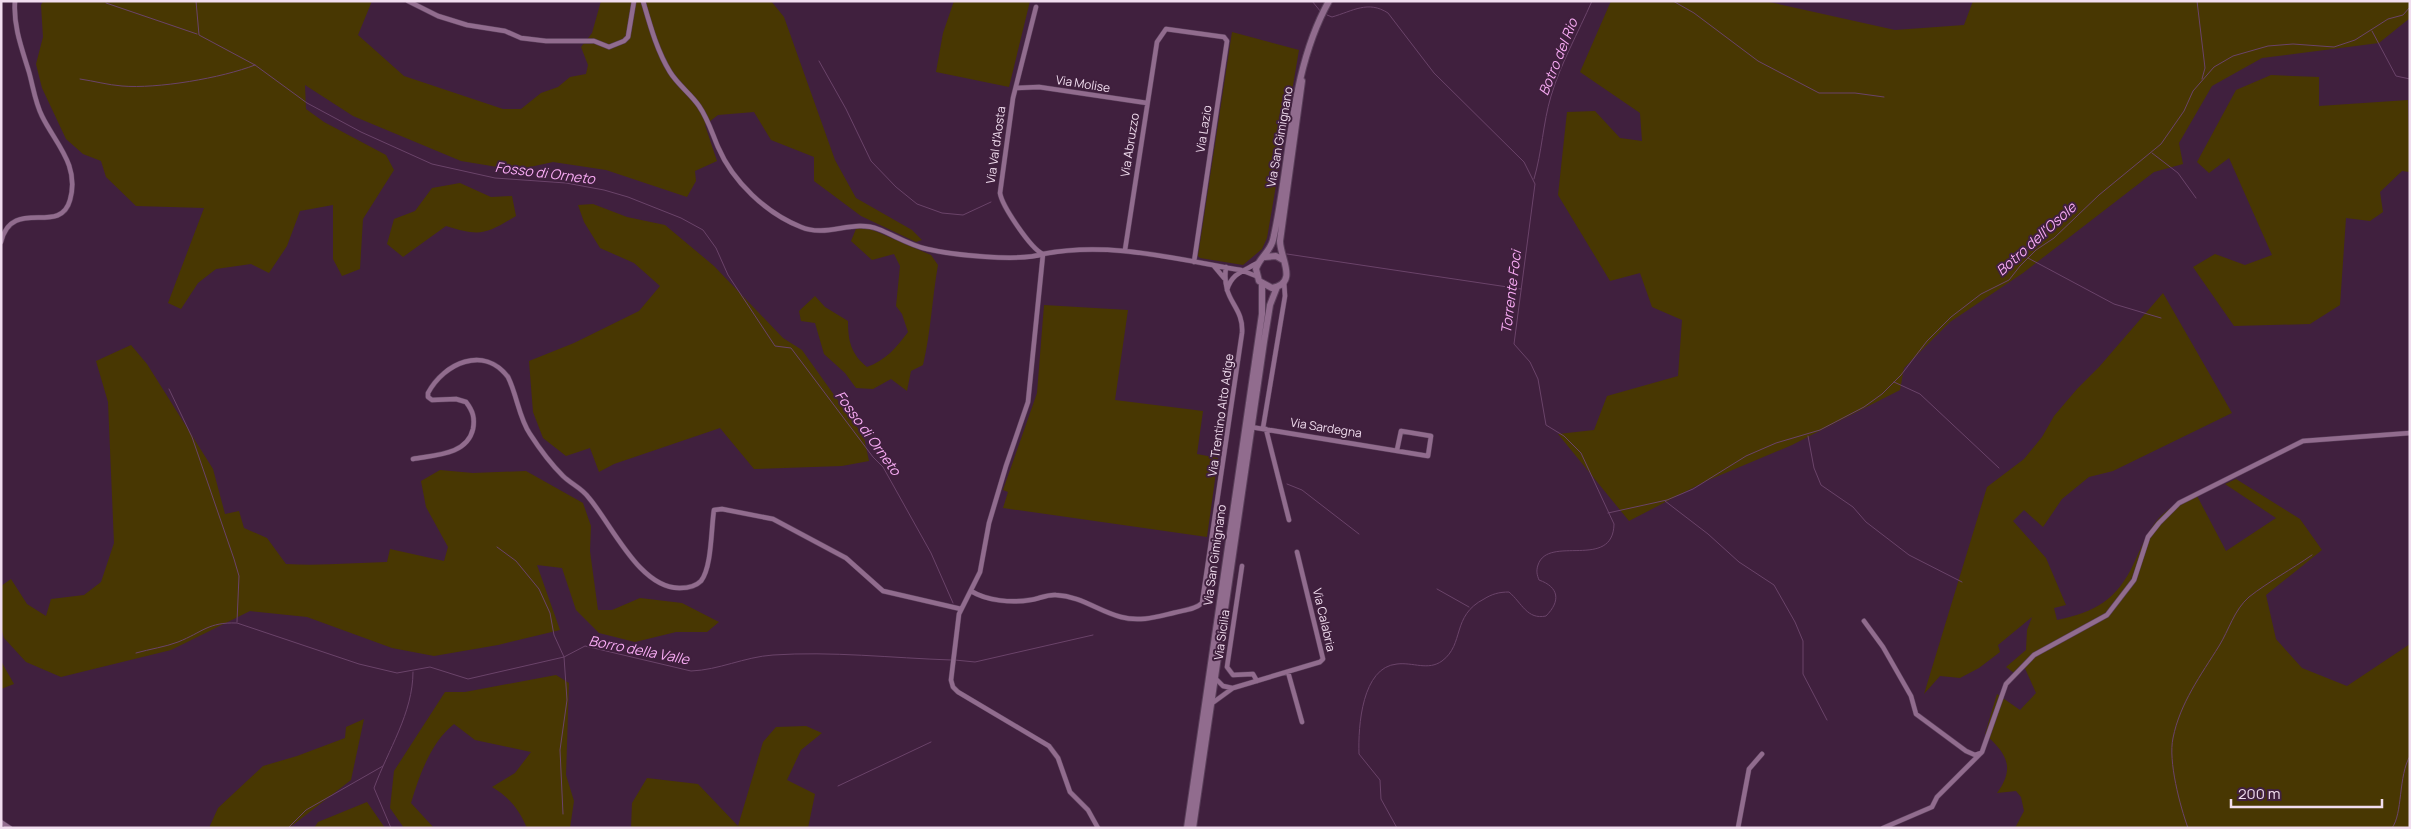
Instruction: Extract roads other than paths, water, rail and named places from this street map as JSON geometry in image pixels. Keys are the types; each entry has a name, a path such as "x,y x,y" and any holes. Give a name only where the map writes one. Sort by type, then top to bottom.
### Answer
{"main road":[{"path":"1302,81 1307,53 1329,2"},
{"name":"Via San Gimignano","path":"1259,262 1265,257 1274,237 1302,81"},
{"name":"Via San Gimignano","path":"1284,281 1288,270 1283,260 1280,241 1302,81"},
{"path":"1265,257 1276,256 1283,260"},
{"path":"1259,262 1256,276 1262,284 1277,287 1284,281"},
{"name":"Via San Gimignano","path":"1187,828 1262,309 1262,284"},
{"name":"Via San Gimignano","path":"1193,828 1269,310 1277,287"}],"street":[{"path":"1,242 6,228 13,221 28,216 47,218 60,214 66,208 70,199 71,189 66,155 42,117 19,42 15,1"},
{"path":"408,1 438,16 467,25 493,28 533,40 594,41 609,47 624,41 630,31 634,1"},
{"path":"643,1 650,25 669,70 684,91 698,104 726,161 741,183 761,203 782,218 802,228 821,232 864,224 914,245 934,250 1019,259 1072,250 1124,250 1241,270 1256,276"},
{"name":"Via Val d'Aosta","path":"1036,7 1016,88 1000,195 1034,248 1043,254"},
{"name":"Via Lazio","path":"1157,42 1167,28 1224,37 1228,41 1194,262"},
{"name":"Via Abruzzo","path":"1124,250 1157,42"},
{"name":"Via Molise","path":"1016,88 1032,86 1147,104"},
{"path":"1043,254 1029,397 991,518 982,568 960,609 953,654 952,682 956,690 1039,738 1051,748 1060,762 1069,790 1088,810 1098,828"},
{"path":"1227,291 1231,280 1241,270 1259,262"},
{"path":"1214,266 1225,279"},
{"path":"1228,268 1231,280"},
{"name":"Via Trentino Alto Adige","path":"971,591 986,598 1013,600 1031,600 1053,594 1070,596 1089,602 1116,615 1138,619 1194,608 1202,603 1242,333 1240,316 1227,291 1225,279 1228,268"},
{"path":"1284,281 1286,296 1265,428 1289,520"},
{"path":"413,459 452,451 468,441 474,426 473,416 466,402 456,398 432,400 428,397 428,393 440,378 462,361 487,362 505,372 529,432 555,468 589,498 627,551 658,584 676,588 691,588 700,582 708,560 714,510 722,509 773,519 846,558 883,591 960,609"},
{"name":"Via Sardegna","path":"1251,427 1428,456 1431,436 1401,431 1398,450"},
{"path":"1883,828 1932,807 1937,797 1982,752 2006,684 2034,655 2107,615 2134,580 2148,537 2179,503 2303,441 2410,434"},
{"name":"Via Calabria","path":"1211,704 1234,688 1320,662 1324,656 1297,552"},
{"name":"Via Sicilia","path":"1242,566 1227,667 1233,675 1253,674 1257,681"},
{"path":"1864,621 1883,647 1911,696 1916,714 1966,751 1975,754 1982,752"},
{"path":"1288,672 1302,722"},
{"path":"1215,678 1223,686 1234,688"},
{"path":"1738,828 1749,769 1762,754"},
{"path":"1,822 10,828"}],"waterway":[{"name":"Fosso di Orneto","path":"196,1 199,35 255,65 307,103 361,132 432,164 495,178 566,183 604,190 628,197 681,218 703,230 716,248 728,275 775,346 791,348 873,457 883,467 931,553 953,603"},
{"name":"Torrente Foci","path":"1312,1 1321,12"},
{"name":"Botro del Rio","path":"1534,179 1551,96 1592,1"},
{"path":"1673,1 1694,13 1758,61 1819,93 1855,93 1884,97"},
{"path":"2197,1 2205,68 2202,79"},
{"path":"106,3 197,34"},
{"name":"Torrente Foci","path":"1327,15 1332,17 1367,7 1374,7 1388,13 1434,73 1524,162 1535,184 1514,344 1530,362 1538,379 1546,425 1564,436 1581,453 1614,524 1611,538 1603,546 1592,549 1554,552 1544,556 1538,565 1539,580 1551,586 1556,595 1554,605 1546,616 1539,617 1529,613 1509,592 1493,595 1484,599 1467,613 1454,647 1442,661 1426,666 1397,664 1385,668 1376,675 1369,686 1361,714 1359,754 1380,780 1381,799 1397,828"},
{"name":"Botro dell'Osole","path":"1608,513 1667,500 1693,489 1746,456 1776,443 1820,430 1864,407 1882,394 1901,375 1927,341 1951,317 1981,294 2009,280 2036,250 2054,238 2099,195 2161,144 2184,111 2193,91 2214,67 2233,56 2268,46 2293,44 2334,47 2355,40 2388,19 2403,15 2410,7"},
{"path":"2372,31 2396,76 2410,79"},
{"path":"819,61 846,109 871,161 896,187 917,204 942,213 963,215 991,202"},
{"path":"80,79 122,86 153,86 189,82 255,65"},
{"path":"2152,153 2178,173 2196,198"},
{"path":"1287,254 1521,289"},
{"path":"2028,258 2114,304 2161,318"},
{"path":"1894,382 1920,394 1999,468"},
{"path":"169,389 192,437 239,576 237,622"},
{"path":"1808,436 1814,468 1821,485 1853,507 1866,522 1909,555 1962,582"},
{"path":"1287,484 1302,490 1359,534"},
{"path":"1665,501 1708,534 1739,562 1774,585 1795,622 1803,641 1803,674 1827,720"},
{"path":"497,547 516,561 539,589 550,613 554,635 564,657 567,700 560,750 563,814"},
{"path":"2188,828 2173,771 2172,759 2176,725 2186,701 2244,602 2264,586 2312,555"},
{"name":"Borro della Valle","path":"1437,589 1469,607"},
{"name":"Borro della Valle","path":"136,653 178,642 212,626 237,623 359,664 397,673 430,667 468,679 564,657 585,646 691,671 762,656 795,654 839,654 951,660"},
{"name":"Borro della Valle","path":"955,660 975,662 1093,635"},
{"path":"391,828 374,788 404,717 409,702 413,672"},
{"path":"838,786 931,742"},
{"path":"2392,828 2398,814 2406,764 2410,756"},
{"path":"288,828 306,810 383,766"}]}
